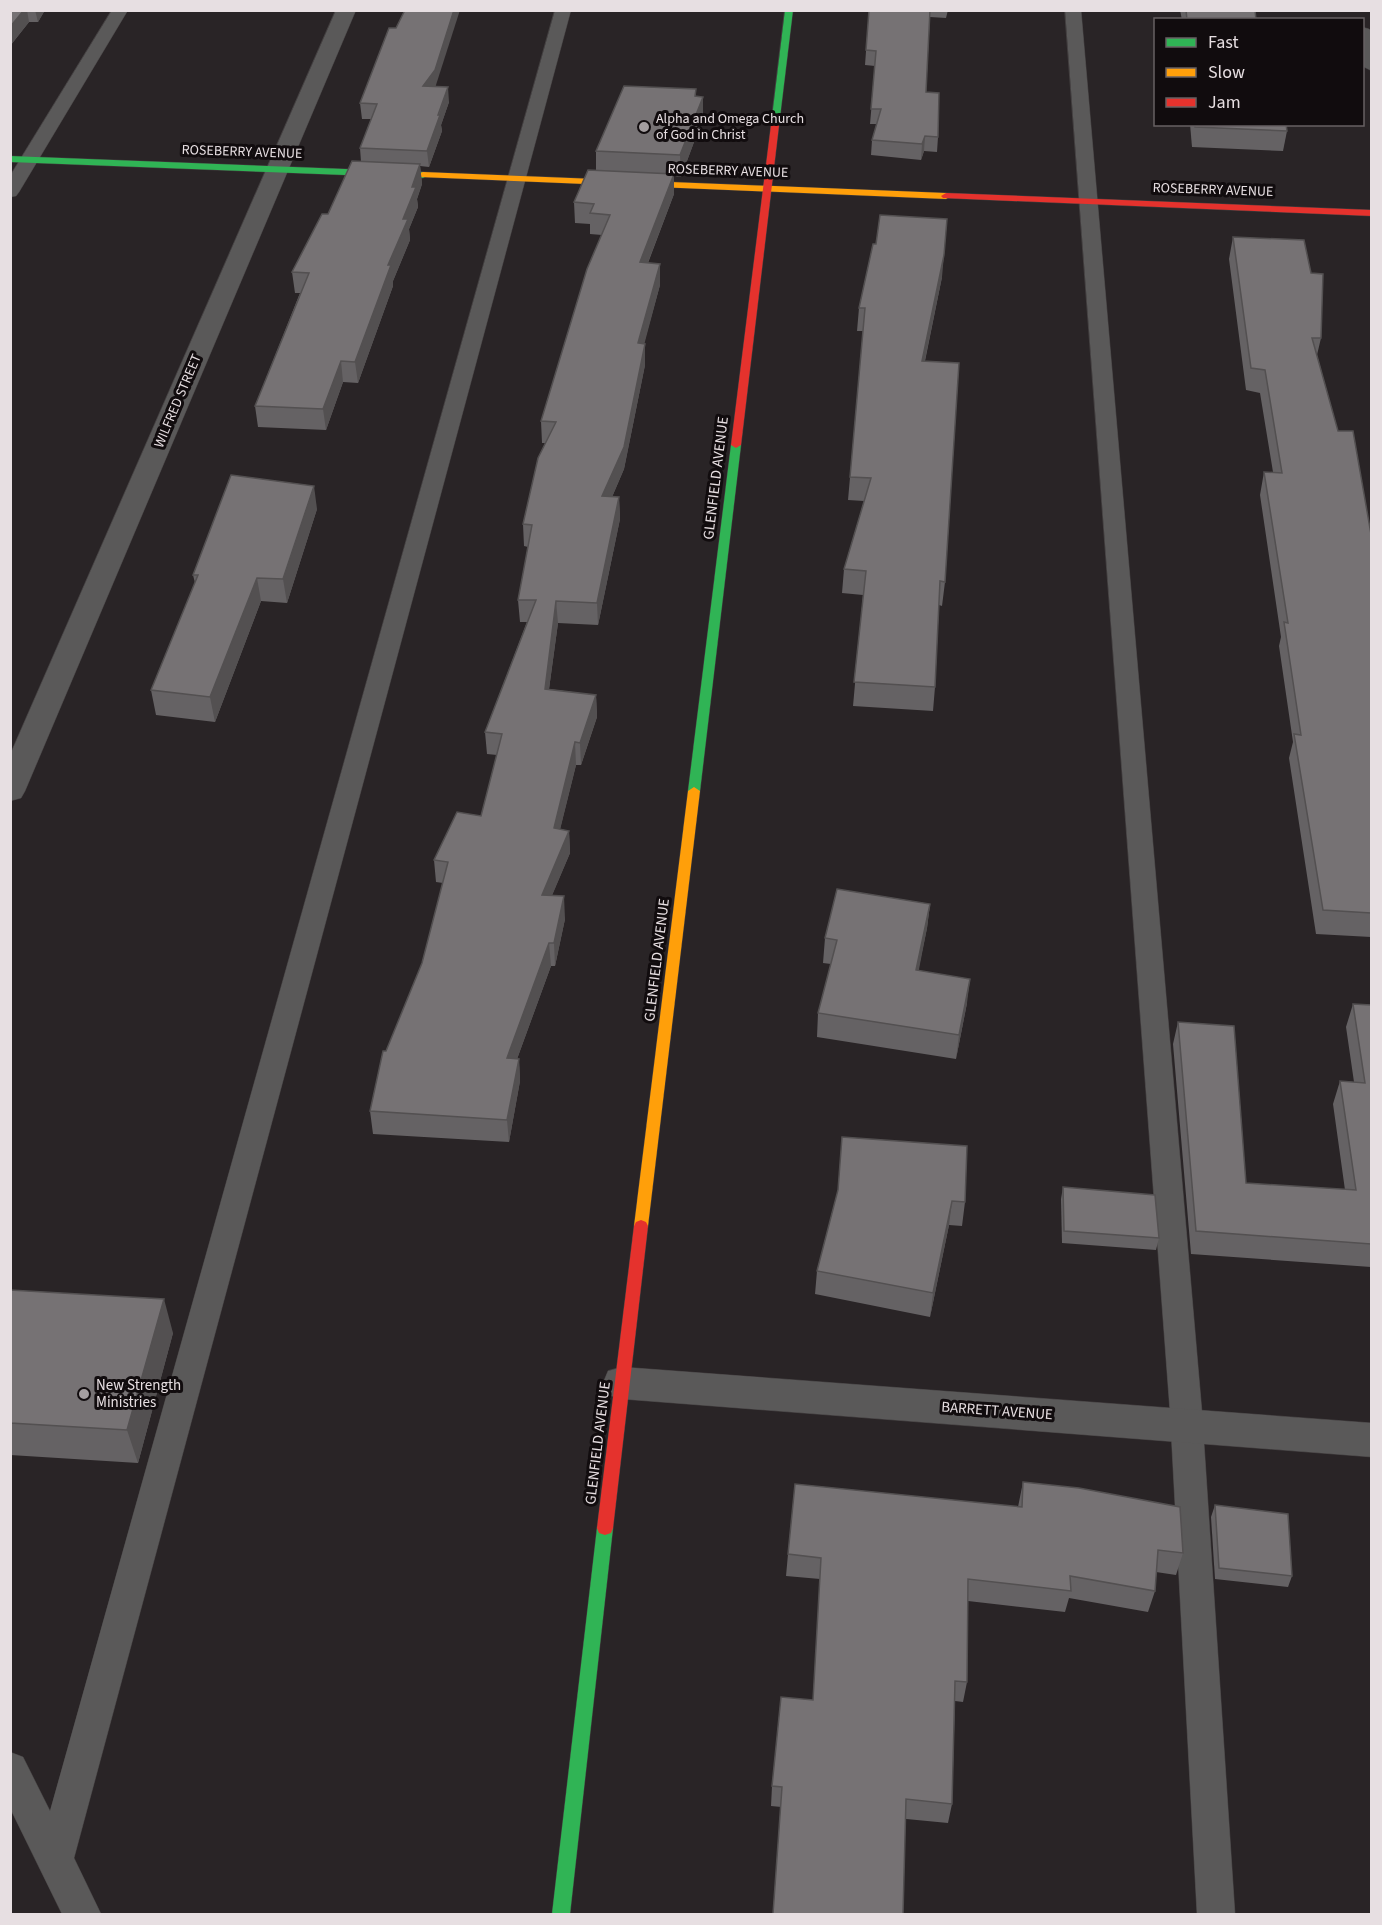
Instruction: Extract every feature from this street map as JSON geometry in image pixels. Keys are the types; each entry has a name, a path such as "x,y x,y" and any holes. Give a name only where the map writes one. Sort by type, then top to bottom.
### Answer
{"street":[{"name":"WILFRED STREET","path":"10,791 346,10"},
{"name":"GLENFIELD AVENUE","path":"561,1914 622,1383 789,10"},
{"path":"1364,40 1371,65"},
{"name":"ROSEBERRY AVENUE","path":"10,159 1371,213"},
{"name":"BARRETT AVENUE","path":"622,1383 1371,1440"}],"lane":[{"path":"10,192 120,10"},
{"path":"55,1859 563,10"},
{"path":"1073,10 1186,1426 1216,1914"},
{"path":"10,1769 82,1914"}],"building":[{"path":"10,10 24,10 10,27"},
{"path":"405,10 454,10 435,70 423,86 448,87 438,115 440,115 427,151 360,148 377,104 360,103 389,28 396,28"},
{"path":"869,10 930,10 926,92 939,93 938,137 925,136 922,144 872,140 881,109 871,109 876,51 866,50"},
{"path":"1186,10 1255,10 1256,18 1187,18"},
{"path":"624,86 696,89 695,96 703,97 680,155 596,151"},
{"path":"1286,126 1287,131 1195,127"},
{"path":"352,161 420,164 412,187 416,187 403,219 408,219 388,265 391,265 355,362 341,361 323,409 255,406 309,273 292,272 322,214 328,214"},
{"path":"588,170 674,174 640,262 660,264 638,343 645,344 624,447 602,496 619,497 597,603 556,601 545,689 596,695 580,743 575,742 554,828 569,831 542,895 564,896 554,943 549,943 507,1058 519,1059 507,1120 370,1111 383,1051 386,1051 422,963 448,862 434,860 457,812 481,816 502,734 485,732 536,600 518,600 532,525 523,524 538,458 556,422 541,421 587,269 610,215 590,213 594,204 574,202"},
{"path":"880,215 947,219 944,255 922,361 959,363 945,582 940,581 935,687 854,682 866,571 844,569 871,478 850,477 865,308 859,308 873,244 876,244"},
{"path":"1233,237 1304,240 1311,273 1323,274 1321,338 1312,338 1338,431 1353,431 1371,534 1371,913 1323,910 1294,734 1301,735 1284,622 1288,623 1264,472 1282,473 1265,370 1251,368"},
{"path":"231,475 314,486 283,579 257,578 210,697 151,690 198,575 193,575"},
{"path":"837,889 930,904 916,970 970,979 959,1035 818,1013 837,940 825,938"},
{"path":"1353,1004 1371,1005 1371,1244 1196,1231 1178,1022 1234,1026 1246,1183 1356,1190 1340,1081 1365,1083"},
{"path":"842,1137 967,1146 965,1202 952,1201 933,1293 817,1271 838,1190"},
{"path":"1063,1187 1155,1195 1159,1238 1064,1231"},
{"name":"New Strength Ministries","path":"10,1290 164,1299 127,1430 10,1423"},
{"path":"1023,1482 1079,1488 1180,1507 1183,1553 1158,1550 1155,1591 1070,1576 1071,1591 968,1579 967,1682 955,1681 952,1804 906,1799 903,1914 773,1914 782,1787 772,1786 781,1697 813,1700 821,1558 788,1554 795,1484 1022,1507"},
{"path":"1215,1505 1288,1514 1292,1576 1219,1568"}],"traffic: fast":[{"path":"776,117 789,10"},
{"path":"10,159 423,175"},
{"path":"694,791 736,445"},
{"path":"561,1914 605,1528"}],"traffic: slow":[{"path":"423,175 946,196"},
{"path":"641,1226 694,791"}],"traffic: jam":[{"path":"736,445 776,117"},
{"path":"946,196 1372,213"},
{"path":"605,1528 641,1226"}],"place":[{"name":"Alpha and Omega Church of God in Christ","path":"644,127"},
{"name":"New Strength Ministries","path":"84,1394"}]}
